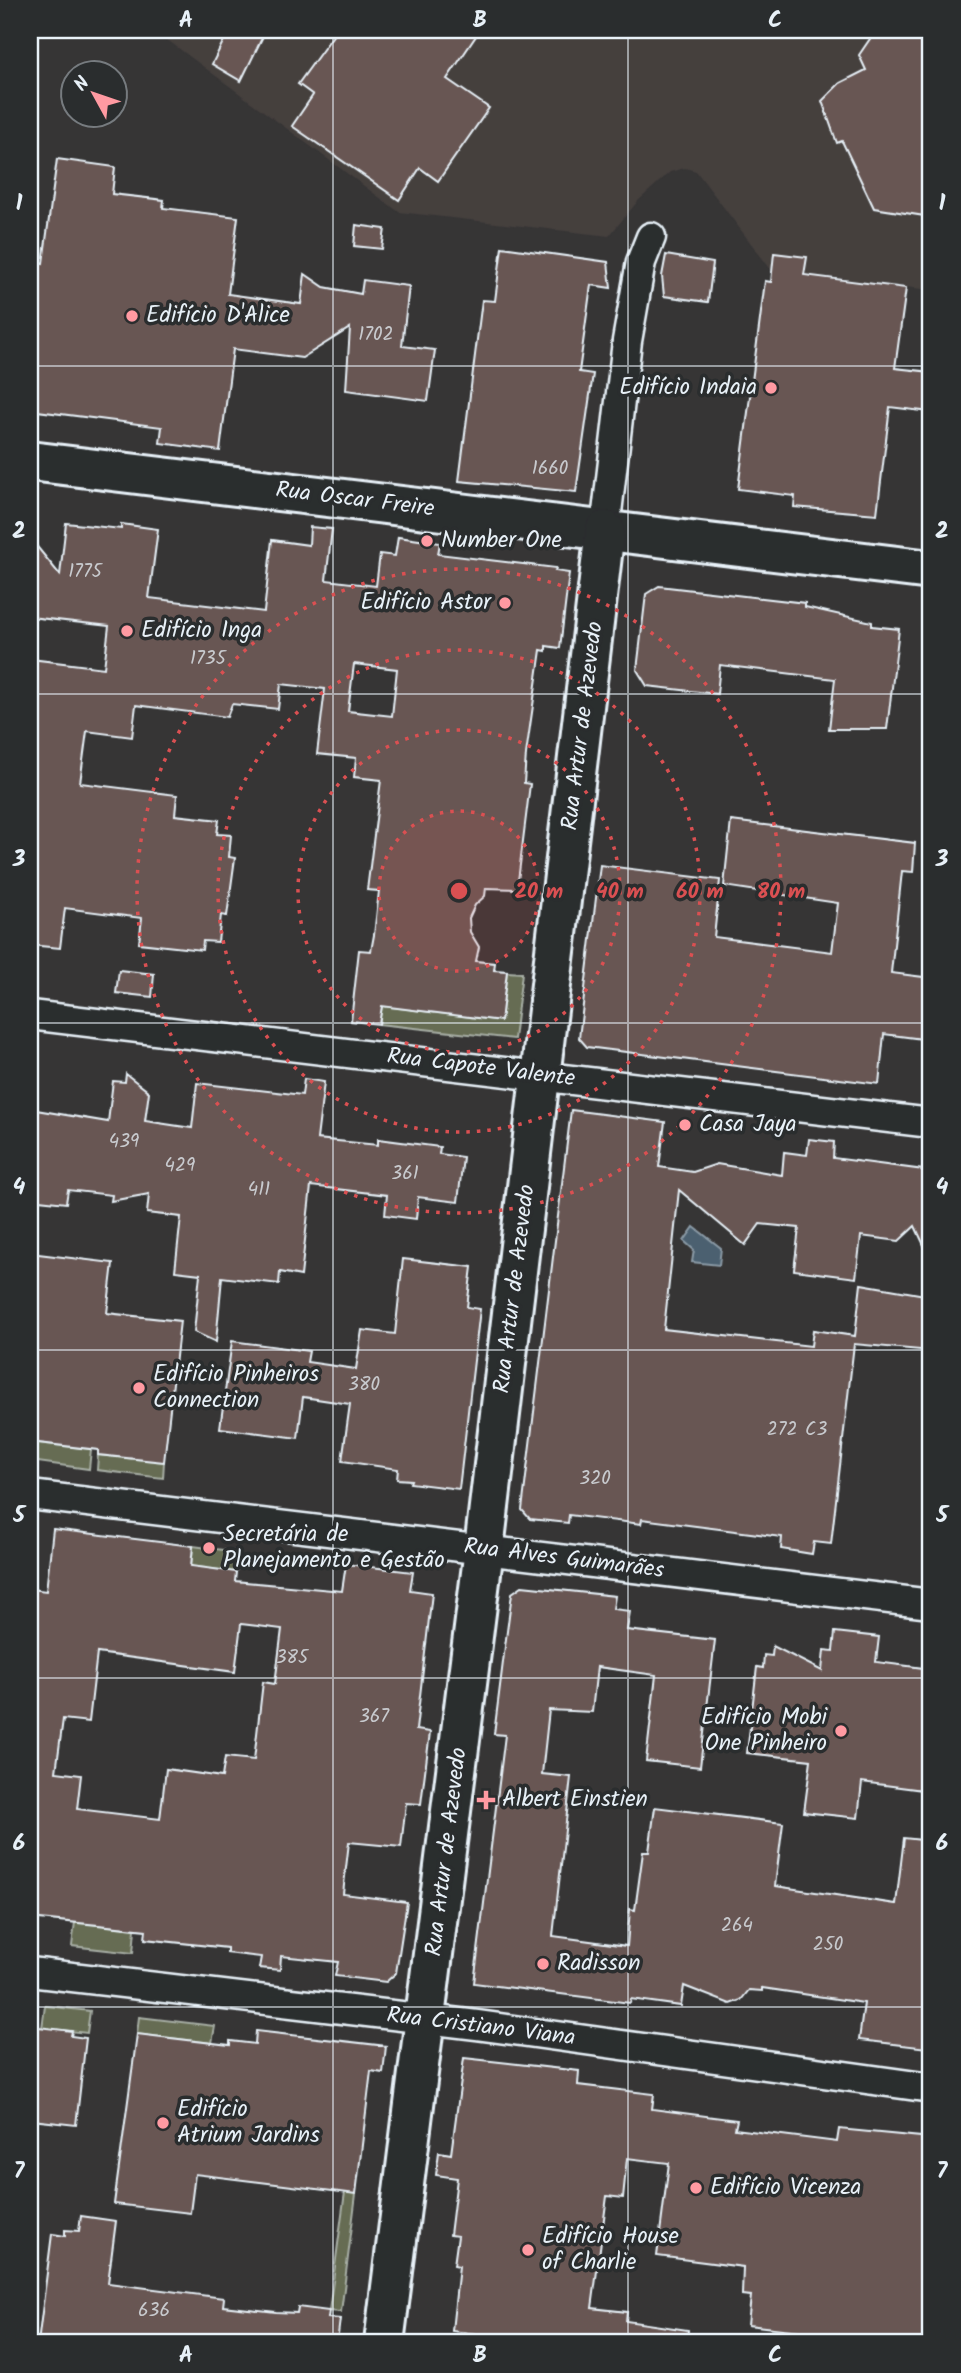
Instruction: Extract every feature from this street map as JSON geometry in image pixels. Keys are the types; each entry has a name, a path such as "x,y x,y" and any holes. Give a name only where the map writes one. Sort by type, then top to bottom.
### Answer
{"street":[{"name":"Rua Artur de Azevedo","path":"384,2343 484,1549 627,341 641,262 651,237"},
{"name":"Rua Oscar Freire","path":"30,461 931,570"},
{"name":"Rua Capote Valente","path":"30,1015 931,1123"},
{"name":"Rua Alves Guimarães","path":"30,1495 931,1604"},
{"name":"Rua Cristiano Viana","path":"30,1972 425,2019 931,2088"}],"shaded area":[{"path":"154,30 931,30 931,290 772,271 696,171 685,168 670,172 638,201 609,236 399,212"}],"green space":[{"path":"507,972 522,973 514,1039 379,1024 382,1006 501,1021"},
{"path":"30,1442 91,1449 89,1469 30,1461"},
{"path":"98,1455 164,1462 163,1478 97,1470"},
{"path":"193,1546 239,1552 236,1572 191,1566"},
{"path":"75,1922 135,1929 133,1953 72,1946"},
{"path":"45,2006 90,2011 87,2033 42,2028"},
{"path":"139,2017 215,2026 212,2043 137,2034"},
{"path":"345,2192 356,2194 341,2312 329,2311"}],"water":[{"path":"694,1227 721,1248 719,1265 692,1262 694,1250 684,1241"}],"building":[{"path":"229,30 266,30 241,81 212,64"},
{"path":"337,30 480,30 447,79 489,108 438,181 420,168 399,200 292,126 313,95 298,84"},
{"path":"876,30 931,30 931,217 874,208 842,141 837,143 822,101 840,83 866,70 859,55"},
{"path":"57,159 115,167 112,194 164,200 163,208 238,217 228,294 301,304 305,274 324,287 361,294 363,280 409,286 402,346 435,350 428,401 346,390 350,328 302,358 233,349 220,451 160,443 162,427 30,410 30,261 43,263"},
{"path":"356,225 385,229 382,249 354,246"},
{"path":"502,247 608,262 611,288 591,285 579,372 593,374 576,492 459,481 482,300 495,301"},
{"path":"774,253 807,257 804,275 906,288 895,368 931,372 931,412 890,407 877,514 794,507 795,496 738,489 765,281 771,282"},
{"path":"666,255 713,263 708,302 664,296 662,276"},
{"path":"66,523 121,529 121,524 158,529 149,598 264,612 272,540 309,545 310,527 332,529 326,580 376,586 380,554 395,556 398,537 440,543 438,554 556,568 555,571 569,573 560,648 546,646 546,651 541,650 526,754 524,783 530,784 517,889 486,888 485,896 475,905 469,918 470,932 479,947 476,961 495,963 494,970 507,971 501,1021 382,1006 379,1024 351,1021 359,950 371,951 374,935 379,891 367,890 381,780 354,777 356,758 317,754 325,689 281,684 278,709 232,704 227,717 136,705 132,737 87,731 80,783 177,795 175,815 219,820 217,834 231,835 229,857 235,858 227,916 221,915 218,942 203,941 202,950 139,943 142,918 65,908 60,948 30,945 30,659 104,668 109,626 30,617 30,538 60,575","holes":["354,664 397,669 392,716 348,711"]},
{"path":"659,586 805,603 805,607 872,622 872,626 899,629 887,729 829,729 835,679 720,665 717,694 647,686 637,670 646,594"},
{"path":"731,821 915,843 913,872 902,871 891,973 931,978 931,1040 884,1034 879,1084 587,1047 579,1038 600,865 720,880 714,937 832,952 838,903 724,886"},
{"path":"119,970 154,974 152,997 116,993"},
{"path":"126,1074 149,1092 145,1121 192,1128 197,1083 302,1095 304,1079 324,1082 317,1139 378,1145 378,1139 440,1147 439,1154 463,1157 458,1202 418,1197 416,1219 385,1215 387,1195 311,1186 301,1276 280,1272 279,1284 222,1277 216,1342 194,1332 200,1274 175,1271 181,1217 147,1213 149,1194 111,1201 112,1195 68,1190 66,1203 30,1199 30,1109 108,1122 113,1081 125,1082"},
{"path":"571,1110 665,1122 659,1167 693,1172 717,1164 782,1175 784,1152 807,1155 809,1139 834,1142 833,1158 931,1171 931,1260 915,1226 899,1241 861,1236 856,1278 794,1270 799,1228 760,1224 745,1245 679,1190 664,1329 811,1346 813,1330 855,1336 861,1284 931,1296 931,1351 854,1344 831,1544 814,1542 812,1554 781,1549 782,1537 642,1519 641,1524 569,1515 568,1523 530,1519 522,1510"},
{"path":"30,1253 113,1263 107,1313 180,1321 164,1462 98,1455 98,1450 30,1442"},
{"path":"403,1259 472,1267 467,1307 480,1309 459,1489 410,1483 411,1480 397,1479 398,1469 342,1461 350,1404 303,1397 298,1438 220,1428 232,1341 309,1351 307,1362 356,1369 362,1330 395,1334"},
{"path":"53,1529 193,1546 191,1566 236,1572 235,1581 342,1591 346,1564 413,1572 410,1590 432,1593 416,1730 430,1732 421,1804 406,1803 401,1847 349,1842 343,1894 407,1902 396,1973 386,1982 335,1976 338,1962 281,1956 280,1970 259,1968 261,1957 227,1953 227,1948 145,1939 146,1930 30,1918 30,1825 35,1788 30,1787 30,1589 46,1591","holes":["241,1624 282,1629 275,1684 263,1682 254,1760 225,1757 222,1777 166,1769 160,1819 77,1809 81,1775 56,1772 63,1719 89,1722 97,1653 235,1672"]},
{"path":"522,1586 615,1596 613,1609 630,1611 627,1630 715,1640 700,1767 646,1761 656,1675 597,1667 592,1712 549,1710 542,1774 571,1777 553,1936 627,1946 630,1909 635,1910 643,1852 649,1852 655,1807 783,1823 775,1886 896,1904 904,1838 931,1841 931,2012 927,2048 859,2040 864,2003 762,1988 762,1991 749,1990 741,2000 730,2004 684,1986 681,2006 631,1999 630,2003 474,1983 505,1735 494,1734 512,1593"},
{"path":"835,1632 879,1637 876,1662 931,1669 931,1791 862,1782 858,1818 804,1812 811,1760 747,1753 757,1667 763,1668 764,1655 772,1656 773,1646 822,1671 824,1650 833,1651"},
{"path":"30,2026 72,2031 71,2036 86,2038 76,2125 32,2120"},
{"path":"256,2031 386,2046 383,2073 371,2071 356,2194 195,2174 190,2213 114,2204 137,2034 230,2045 230,2041 255,2044"},
{"path":"464,2058 579,2071 578,2085 654,2094 652,2109 737,2120 735,2129 837,2142 839,2129 931,2138 931,2343 815,2343 816,2333 748,2325 751,2296 742,2295 743,2267 657,2256 669,2163 627,2158 623,2198 607,2196 592,2308 627,2312 626,2321 688,2330 687,2343 550,2343 452,2331 459,2266 454,2265 458,2236 450,2235 457,2178 436,2175 439,2152 451,2154"},
{"path":"81,2216 116,2221 108,2283 224,2298 223,2306 297,2313 298,2307 329,2311 328,2318 340,2319 337,2343 38,2343 52,2234 65,2236 65,2230 79,2231"}],"place":[{"name":"Edifício D'Alice","path":"132,316"},
{"name":"Edifício Indaia","path":"771,388"},
{"name":"Number One","path":"427,541"},
{"name":"Edifício Astor","path":"505,603"},
{"name":"Edifício Inga","path":"127,631"},
{"name":"Casa Jaya","path":"685,1125"},
{"name":"Edifício Pinheiros Connection","path":"139,1388"},
{"name":"Secretária de Planejamento e Gestão","path":"209,1548"},
{"name":"Edifício Mobi One Pinheiro","path":"841,1731"},
{"name":"Albert Einstien","path":"486,1800"},
{"name":"Radisson","path":"543,1964"},
{"name":"Edifício Atrium Jardins","path":"163,2123"},
{"name":"Edifício Vicenza","path":"696,2188"},
{"name":"Edifício House of Charlie","path":"528,2250"}]}
